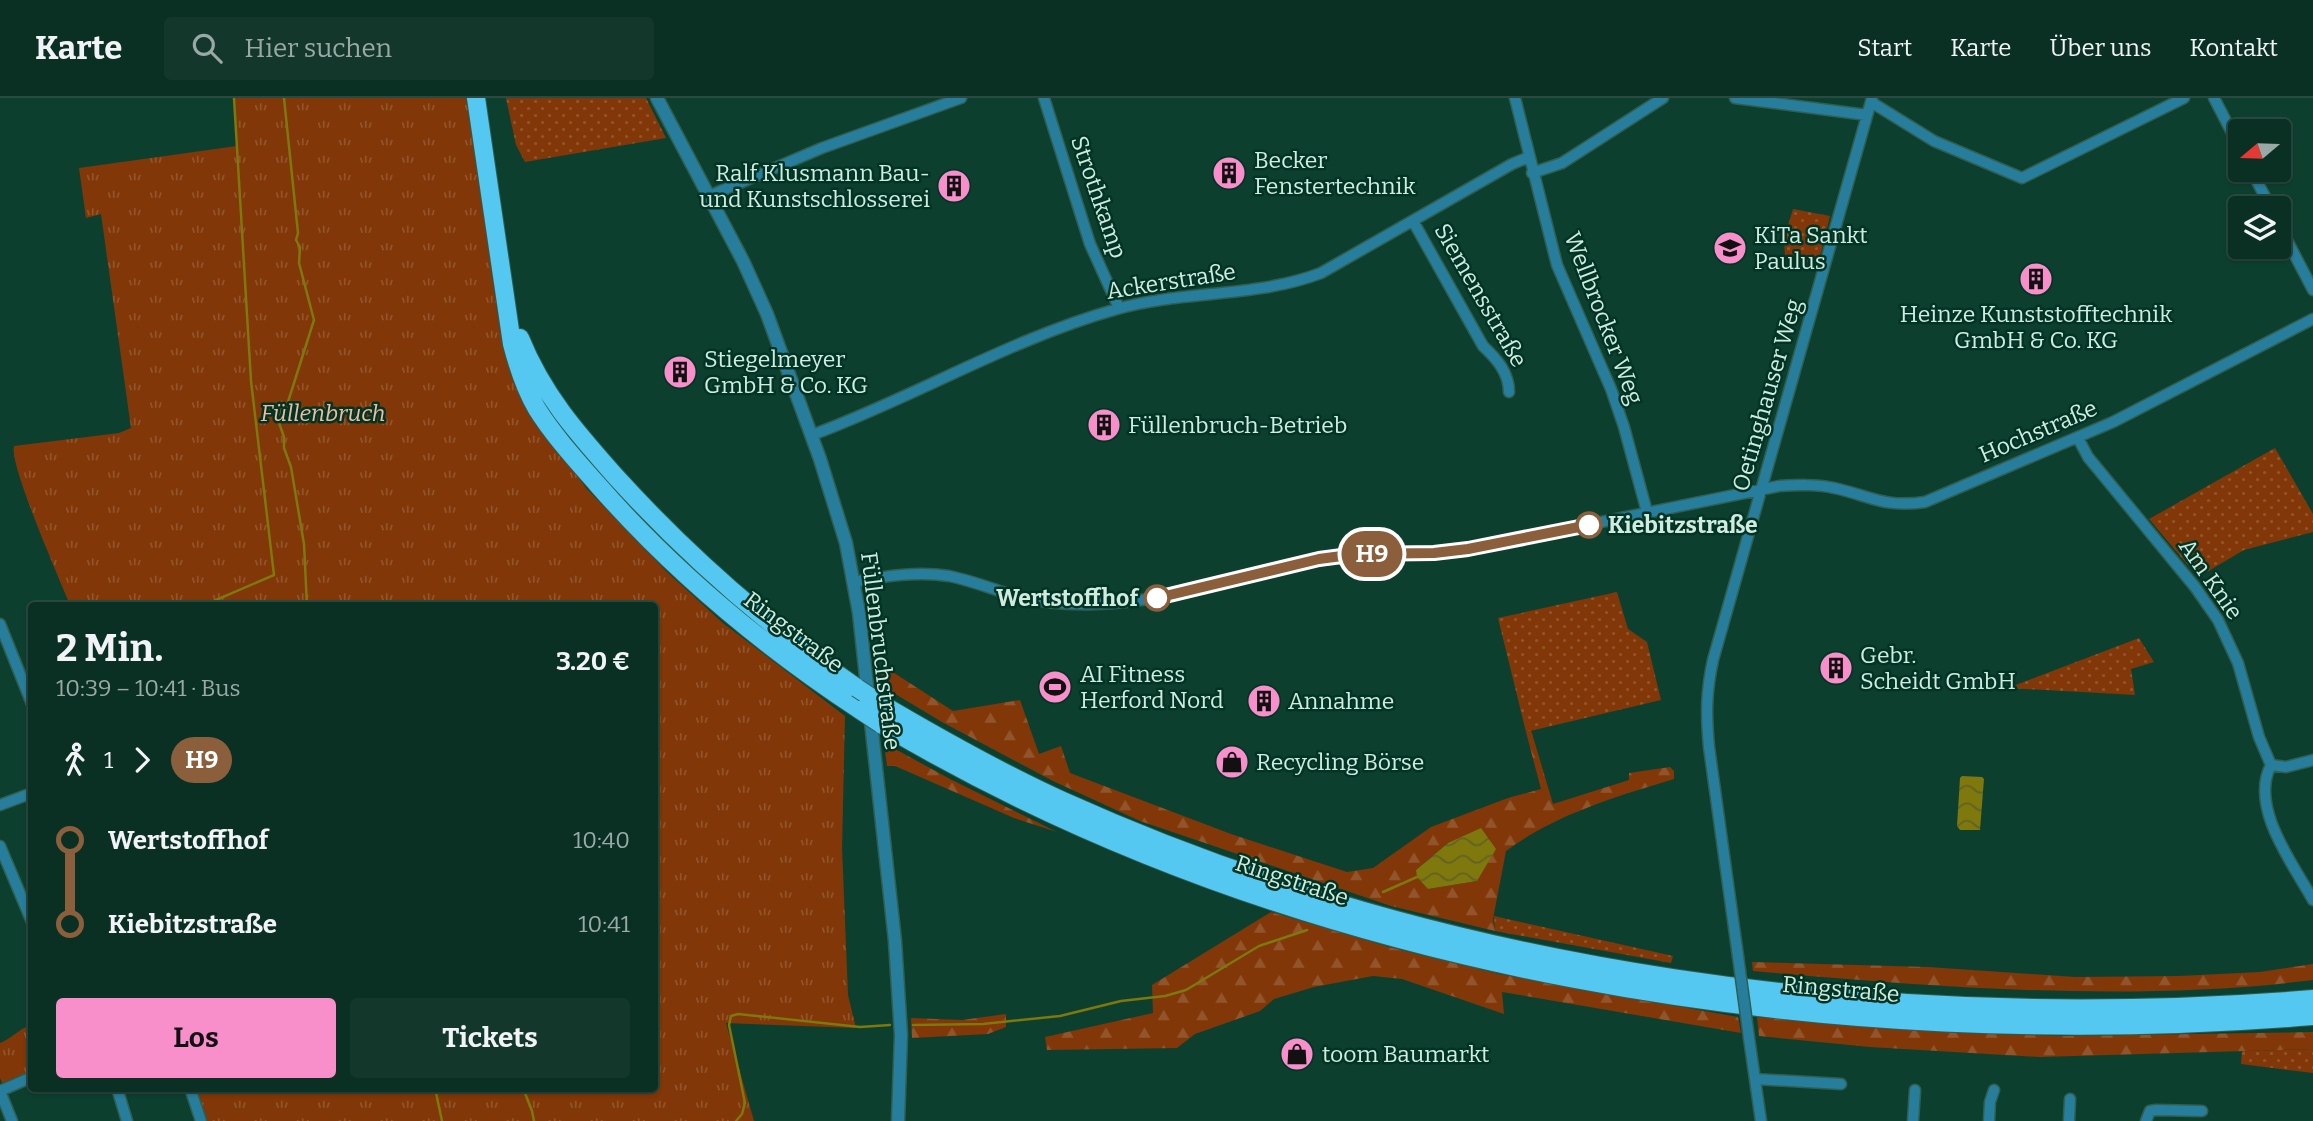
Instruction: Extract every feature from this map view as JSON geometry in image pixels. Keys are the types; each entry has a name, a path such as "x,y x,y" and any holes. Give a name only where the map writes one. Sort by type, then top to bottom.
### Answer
{"highway":[{"name":"Ringstraße","path":"476,98 507,318 518,368 536,408 567,449 644,535 714,601 766,645 881,724 967,773 1037,808 1122,845 1231,887 1340,923 1429,947 1582,981 1722,1002 1919,1020 2129,1024 2313,1016"},
{"name":"Ringstraße","path":"504,285 531,365 558,410 652,516 727,588 816,659 878,702 999,770 1144,836 1343,905 1422,927 1530,952 1725,985 1926,1003 2094,1007 2180,1006 2313,999"}],"street":[{"name":"Füllenbruchstraße","path":"657,98 767,314 835,501 854,582 895,941 901,1035 898,1121"},
{"path":"709,196 846,139 961,98"},
{"name":"Strothkamp","path":"1044,98 1090,244 1119,308"},
{"name":"Wellbrocker Weg","path":"1515,98 1557,265 1611,388 1647,512"},
{"path":"1532,173 1562,163 1662,98"},
{"path":"1735,98 1867,115"},
{"path":"1872,100 1934,141 2022,178 2184,98"},
{"path":"2214,98 2228,125"},
{"name":"Oetinghauser Weg","path":"1761,1121 1705,712 1713,660 1872,100"},
{"name":"Ackerstraße","path":"812,435 1026,340 1119,308 1175,297 1274,287 1321,273 1512,164 1529,158"},
{"name":"Siemensstraße","path":"1413,221 1483,346 1495,357 1509,380 1509,392"},
{"path":"2291,248 2313,290"},
{"name":"Hochstraße","path":"1762,488 1805,485 1835,488 1886,503 1925,502 2113,422 2313,319"},
{"name":"Am Knie","path":"2078,438 2088,457 2195,587 2218,620 2238,663 2259,737 2271,765"},
{"path":"854,582 892,575 947,576 1007,593 1057,603 1073,605 1136,602 1319,559 1357,554 1434,553 1468,549 1762,488"},
{"path":"0,624 28,694"},
{"path":"2313,760 2286,767 2271,765 2266,774 2265,796 2271,823 2313,900"},
{"path":"0,805 28,794"},
{"path":"0,846 28,912"},
{"path":"12,1121 0,1091 28,1079"},
{"path":"1755,1079 1841,1084"},
{"path":"1913,1121 1914,1090"},
{"path":"1989,1121 1994,1090"},
{"path":"118,1092 127,1121"},
{"path":"191,1092 201,1121"},
{"path":"2068,1121 2070,1099"},
{"path":"2146,1121 2150,1111 2202,1111"}],"green space":[{"name":"Füllenbruch","path":"235,98 467,98 498,317 511,369 539,421 586,488 667,572 723,623 845,716 842,848 848,995 856,1028 726,1023 754,1121 203,1121 193,1092 658,1092 658,602 69,602 27,498 19,475 14,446 119,433 131,428 101,214 86,218 79,168 237,146"},
{"path":"506,98 646,98 666,138 525,162 516,145"},
{"path":"1793,209 1830,216 1818,264 1785,257 1784,239"},
{"path":"2275,448 2313,514 2313,532 2244,550 2198,577 2149,519"},
{"path":"1617,592 1628,629 1647,642 1661,700 1526,732 1498,618"},
{"path":"2139,638 2154,662 2131,669 2135,695 2008,688"},
{"path":"885,667 953,711 1020,700 1039,754 1061,746 1070,773 1231,834 1347,872 1373,868 1431,827 1508,798 1541,789 1526,732 1531,730 1553,804 1629,780 1629,773 1670,767 1674,771 1674,779 1566,817 1506,851 1493,919 1495,931 1391,906 1140,821 1053,781 942,722 877,683","holes":["1448,843 1477,881 1428,889 1416,870"]},
{"path":"884,743 1057,832 1014,818 895,766 887,766"},
{"path":"1271,912 1389,947 1499,974 1738,1017 1741,1033 1502,992 1504,1014 1402,979 1373,976 1314,987 1274,999 1260,1011 1195,1034 1177,1048 1047,1050 1045,1037 1153,1013 1152,985"},
{"path":"1494,916 1673,956 1671,963 1495,931"},
{"path":"1752,962 1928,967 2075,977 2260,972 2313,964 2313,980 2174,991 2033,990 1753,971"},
{"path":"1006,1014 1006,1027 988,1034 912,1038 911,1018 962,1020"},
{"path":"1757,1017 1963,1033 2063,1036 2313,1032 2313,1049 2040,1057 1870,1047 1759,1036"},
{"path":"28,1026 28,1072 2,1083 0,1043"},
{"path":"2313,1049 2313,1073 2241,1064 2242,1051"}],"water":[{"path":"1962,776 1984,779 1980,830 1960,830 1957,826"},
{"path":"1481,828 1496,849 1477,881 1428,889 1417,877 1416,870 1448,843"}],"waterway":[{"path":"211,602 274,575 251,381 234,98"},
{"path":"284,98 298,233 296,240 300,247 299,263 314,320 287,405 282,409 278,420 291,467 304,544 307,602"},
{"path":"1383,892 1417,877"},
{"path":"913,1025 983,1024 1060,1016 1121,1001 1165,996 1186,990 1259,946 1307,930"},
{"path":"736,1121 742,1114 745,1103 729,1025 731,1016 738,1014 860,1027 890,1025"},
{"path":"436,1092 442,1121"},
{"path":"525,1092 534,1121"}],"bus line":[{"name":"H9","path":"1157,598 1319,559 1357,554 1434,553 1468,549 1589,525"}],"place":[{"name":"Becker Fenstertechnik","path":"1229,173"},
{"name":"Ralf Klusmann Bau- und Kunstschlosserei","path":"954,186"},
{"name":"KiTa Sankt Paulus","path":"1730,248"},
{"name":"Heinze Kunststofftechnik GmbH & Co. KG","path":"2036,279"},
{"name":"Stiegelmeyer GmbH & Co. KG","path":"680,372"},
{"name":"Füllenbruch-Betrieb","path":"1104,425"},
{"name":"Kiebitzstraße","path":"1589,525"},
{"name":"Wertstoffhof","path":"1157,598"},
{"name":"Gebr. Scheidt GmbH","path":"1836,668"},
{"name":"AI Fitness Herford Nord","path":"1055,687"},
{"name":"Annahme","path":"1264,701"},
{"name":"Recycling Börse","path":"1232,762"},
{"name":"toom Baumarkt","path":"1297,1054"}]}
